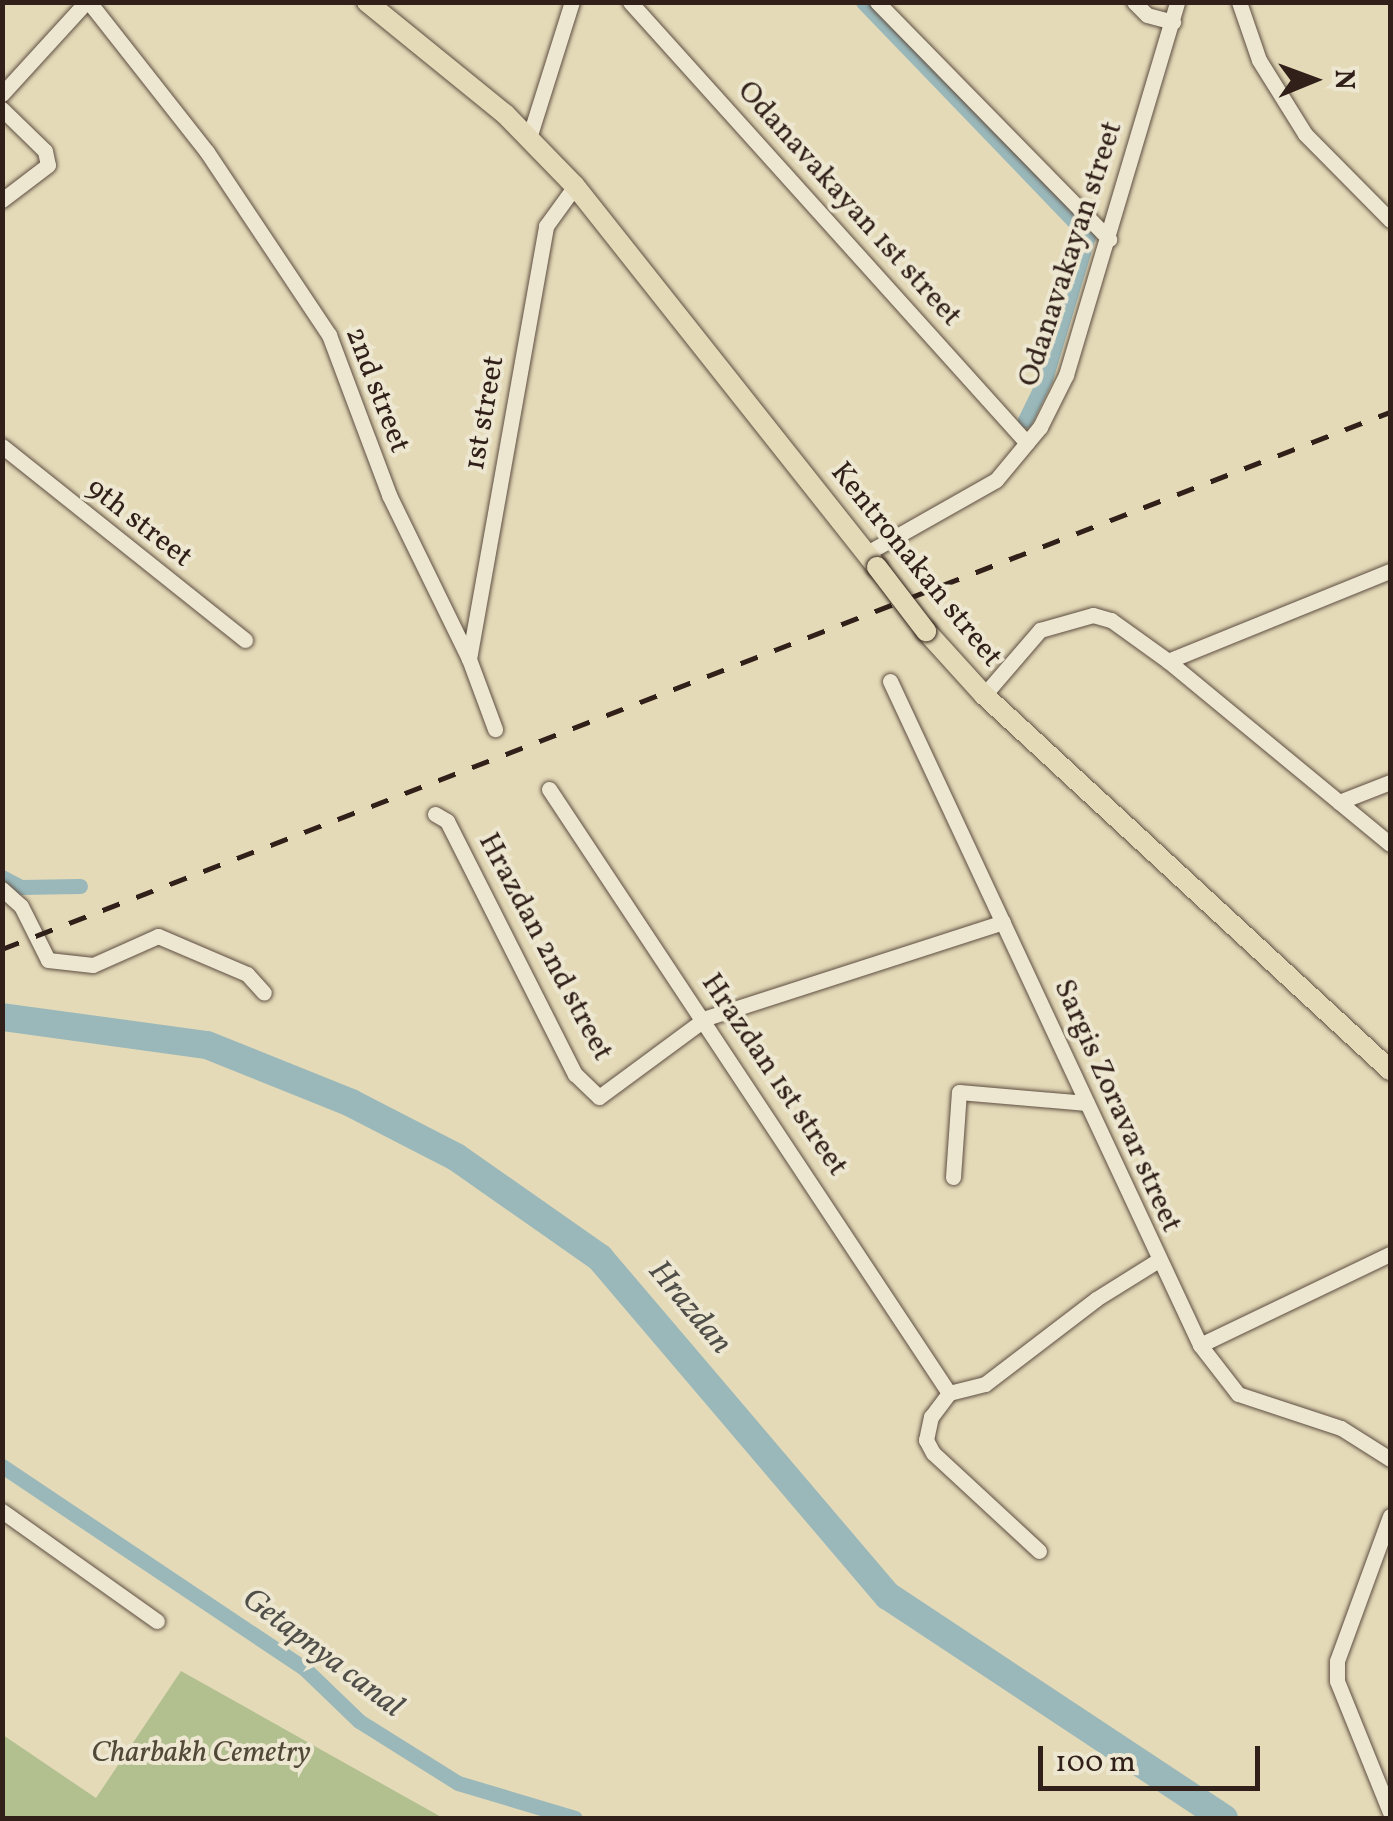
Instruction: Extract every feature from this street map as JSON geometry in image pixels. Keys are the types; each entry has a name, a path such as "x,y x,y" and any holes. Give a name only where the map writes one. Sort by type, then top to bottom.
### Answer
{"main road":[{"path":"367,2 529,138"},
{"name":"Kentronakan street","path":"529,138 575,186 926,631 984,695 1390,1070"}],"street":[{"path":"2,94 88,2"},
{"name":"2nd street","path":"88,2 208,152 329,335 389,495 469,659 495,729"},
{"path":"529,138 572,2"},
{"name":"Odanavakayan 1st street","path":"630,2 1027,443"},
{"path":"878,2 1109,239"},
{"path":"1134,2 1147,15 1173,22"},
{"name":"Odanavakayan street","path":"872,560 996,480 1027,443 1066,376 1177,2"},
{"path":"1238,2 1259,60 1304,134 1390,220"},
{"path":"2,109 46,150 48,165 2,200"},
{"name":"1st street","path":"469,659 546,226 575,186"},
{"name":"9th street","path":"2,446 245,640"},
{"path":"1168,661 1390,571"},
{"path":"984,695 1040,630 1068,618 1111,620 1168,661 1390,844"},
{"name":"Sargis Zoravar street","path":"890,681 1087,1102 1157,1262 1200,1345 1238,1394 1341,1428 1390,1459"},
{"path":"1339,802 1390,782"},
{"name":"Hrazdan 1st street","path":"549,789 706,1018 950,1393"},
{"name":"Hrazdan 2nd street","path":"436,814 447,821 575,1074 599,1097 706,1018"},
{"path":"2,889 22,906 48,960 93,965 158,936 247,974 264,993"},
{"path":"706,1018 1004,922"},
{"path":"953,1177 954,1109 963,1090 1087,1102"},
{"path":"1200,1345 1390,1254"},
{"path":"1039,1551 933,1453 927,1428 950,1393 986,1384 1096,1298 1157,1262"},
{"path":"2,1512 156,1621"},
{"path":"1390,1516 1338,1661 1337,1681 1390,1812"}],"green space":[{"name":"Charbakh Cemetry","path":"181,1671 443,1818 3,1818 3,1735 96,1798"}],"waterway":[{"path":"863,2 1088,236 1045,379 1025,420"},
{"path":"2,877 21,887 80,886"},
{"name":"Hrazdan","path":"2,1017 207,1045 351,1103 456,1157 600,1258 888,1596 1224,1818"},
{"name":"Getapnya canal","path":"2,1466 305,1669 359,1721 458,1783 575,1818"}],"railway":[{"path":"2,949 1390,412"}]}
